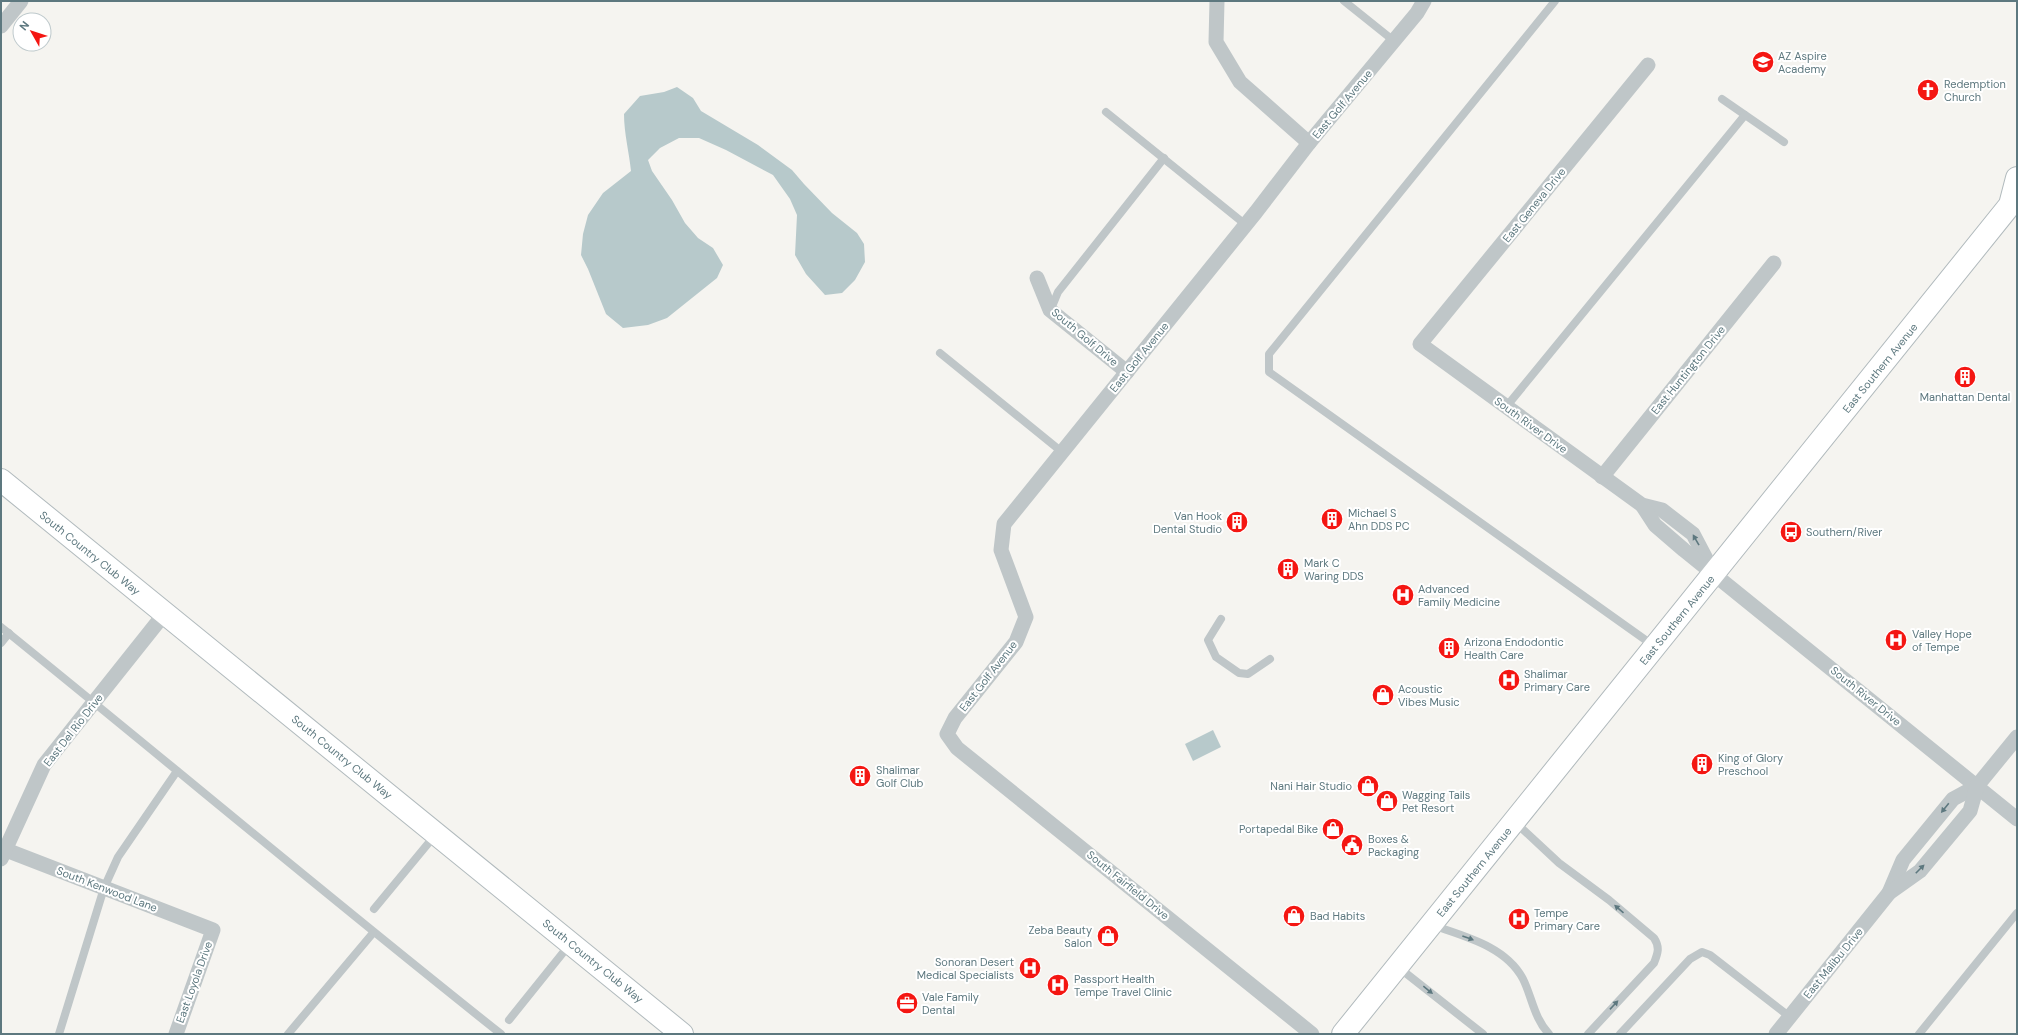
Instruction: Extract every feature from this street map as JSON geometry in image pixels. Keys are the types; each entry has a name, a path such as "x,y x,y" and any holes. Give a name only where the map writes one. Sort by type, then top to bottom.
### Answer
{"main road":[{"name":"East Southern Avenue","path":"1343,1034 2014,204 2017,178"},
{"name":"South Country Club Way","path":"1,480 682,1034"}],"street":[{"path":"1,26 21,1"},
{"path":"1217,1 1216,42 1240,82 1309,143"},
{"name":"East Golf Avenue","path":"947,734 954,718 1016,642 1026,617 1000,550 1004,524 1246,225 1309,143 1417,13 1424,1"},
{"name":"East Geneva Drive","path":"1420,344 1648,65"},
{"name":"East Huntington Drive","path":"1602,476 1774,263"},
{"name":"South Golf Drive","path":"1037,278 1050,310 1127,372"},
{"name":"South River Drive","path":"1420,344 1642,505 1656,525 1714,574 2017,819"},
{"name":"East Del Rio Drive","path":"2,852 44,765 165,613"},
{"name":"South Fairfield Drive","path":"947,734 963,752 1312,1034"},
{"name":"East Malibu Drive","path":"1776,1034 1889,893 1903,860 1953,799 1977,786 2017,737"},
{"name":"East Malibu Drive","path":"1889,893 1920,871 1970,811 1977,786"},
{"name":"South Kenwood Lane","path":"2,852 104,888 213,930"},
{"name":"East Loyola Drive","path":"176,1034 213,930"}],"lane":[{"path":"1344,1 1394,41"},
{"path":"1555,1 1269,354 1269,372 1656,647"},
{"path":"1722,99 1784,142"},
{"path":"1106,112 1246,225"},
{"path":"1506,407 1745,115"},
{"path":"1050,310 1058,292 1164,158"},
{"path":"940,353 1062,452"},
{"path":"1220,619 1208,640 1216,657 1240,673 1248,674 1270,659"},
{"path":"1,627 95,702 373,933 500,1034"},
{"path":"1,643 9,633"},
{"path":"59,1034 104,888 118,857 177,771"},
{"path":"1514,822 1559,863 1620,909 1654,938 1658,945 1658,954 1654,963 1588,1034"},
{"path":"374,909 436,833"},
{"path":"1919,1034 2017,913"},
{"path":"1431,925 1495,950 1509,961 1517,969 1523,980 1531,1004 1548,1034"},
{"path":"288,1034 373,933"},
{"path":"509,1020 571,943"},
{"path":"1620,1034 1690,959 1702,952 1710,955 1790,1017"},
{"path":"1398,966 1483,1034"}],"shaded area":[{"path":"677,87 693,98 701,111 758,145 792,170 832,213 857,233 864,244 865,262 855,280 842,293 825,295 806,274 795,255 797,215 790,199 773,175 726,150 699,138 679,138 660,148 648,160 652,171 672,200 685,223 698,238 713,248 723,265 717,278 667,318 648,325 623,328 606,314 581,255 583,234 588,215 603,193 631,171 624,114 640,96 664,92"},
{"path":"1213,730 1221,747 1193,761 1185,744"}],"place":[{"name":"AZ Aspire Academy","path":"1763,62"},
{"name":"Redemption Church","path":"1928,90"},
{"name":"Manhattan Dental","path":"1965,377"},
{"name":"Michael S Ahn DDS PC","path":"1332,519"},
{"name":"Van Hook Dental Studio","path":"1237,522"},
{"name":"Southern/River","path":"1791,532"},
{"name":"Mark C Waring DDS","path":"1288,569"},
{"name":"Advanced Family Medicine","path":"1403,595"},
{"name":"Valley Hope of Tempe","path":"1896,640"},
{"name":"Arizona Endodontic Health Care","path":"1449,648"},
{"name":"Shalimar Primary Care","path":"1509,680"},
{"name":"Acoustic Vibes Music","path":"1383,695"},
{"name":"King of Glory Preschool","path":"1702,764"},
{"name":"Shalimar Golf Club","path":"860,776"},
{"name":"Nani Hair Studio","path":"1368,786"},
{"name":"Wagging Tails Pet Resort","path":"1387,801"},
{"name":"Portapedal Bike","path":"1333,829"},
{"name":"Boxes & Packaging","path":"1352,845"},
{"name":"Bad Habits","path":"1294,916"},
{"name":"Tempe Primary Care","path":"1519,919"},
{"name":"Zeba Beauty Salon","path":"1108,936"},
{"name":"Sonoran Desert Medical Specialists","path":"1030,968"},
{"name":"Passport Health Tempe Travel Clinic","path":"1058,985"},
{"name":"Vale Family Dental","path":"907,1003"}]}
